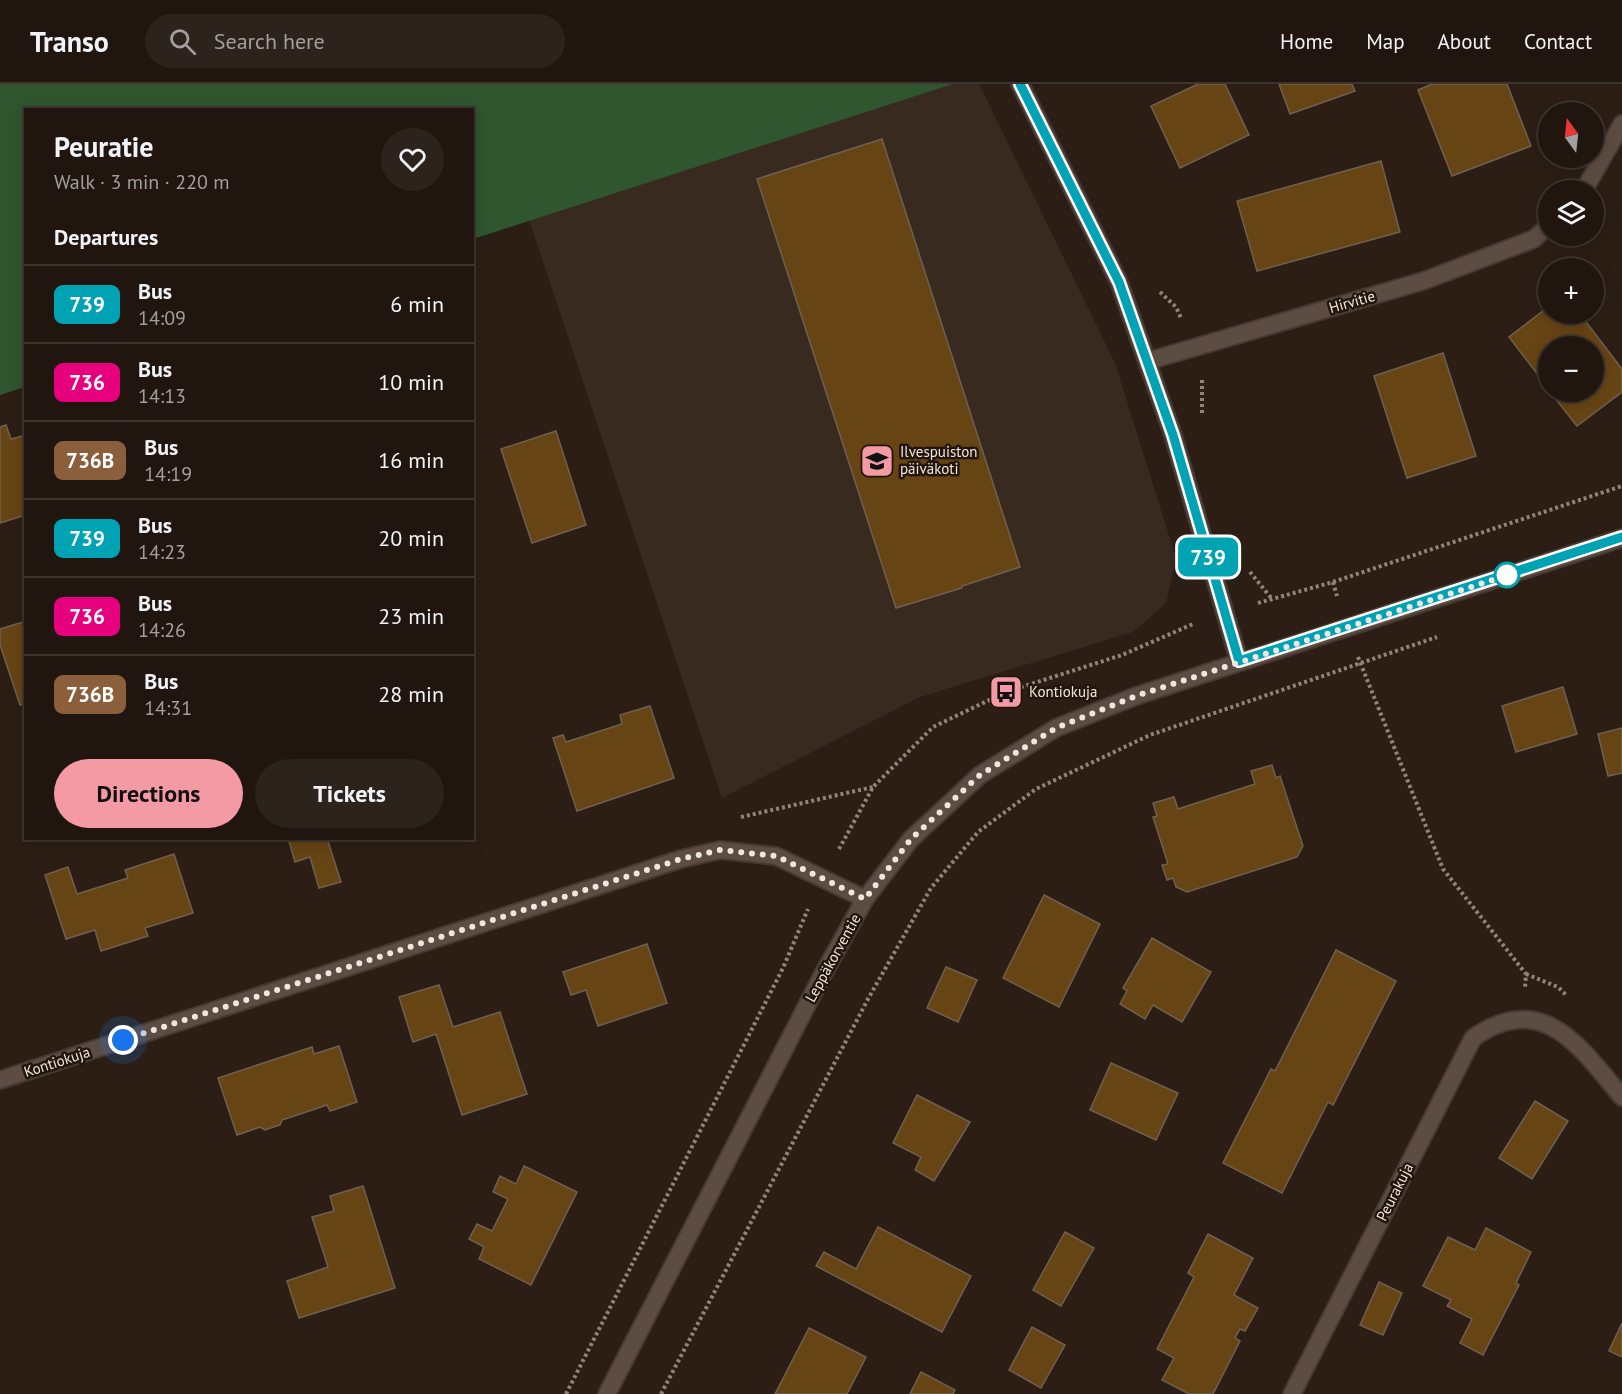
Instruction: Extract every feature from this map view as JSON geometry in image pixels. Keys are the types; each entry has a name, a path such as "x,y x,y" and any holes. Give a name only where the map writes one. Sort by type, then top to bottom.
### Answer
{"street":[{"path":"1020,84 1119,282 1148,361 1239,661"},
{"path":"1590,180 1622,124"},
{"name":"Hirvitie","path":"1148,361 1424,281 1534,239 1538,235"},
{"name":"Leppäkorventie","path":"607,1394 822,976 865,899 911,839 980,775 1056,728 1136,696 1622,538"},
{"name":"Kontiokuja","path":"0,1080 681,859 720,850 776,856 824,877 865,899"},
{"name":"Peurakuja","path":"1292,1394 1473,1038 1492,1025 1523,1020 1550,1023 1580,1047 1622,1097"}],"path":[{"path":"566,1394 783,968 824,877 873,787 933,727 1006,692 1122,655 1183,627 1333,582 1622,486"},
{"path":"1333,582 1361,665 1443,869 1527,974 1523,1020"},
{"path":"661,1394 868,999 931,888 978,832 1036,789 1150,735 1361,665"}],"shaded area":[{"name":"Ilvespuiston päiväkoti","path":"953,84 979,84 1115,363 1176,558 1166,603 1133,632 920,697 722,798 529,220"}],"green space":[{"path":"0,84 953,84 474,239 474,108 24,108 24,387 0,395"}],"building":[{"path":"1198,84 1225,84 1249,135 1180,168 1151,106"},
{"path":"1279,84 1352,84 1355,91 1290,114"},
{"path":"1432,84 1507,84 1531,146 1452,176 1418,90"},
{"path":"882,139 1020,567 896,608 757,179"},
{"path":"1381,161 1400,232 1257,271 1237,201"},
{"path":"1538,315 1538,324 1588,324 1597,336 1538,336 1538,375 1509,337"},
{"path":"1604,345 1622,369 1622,392 1577,426 1558,402 1604,402"},
{"path":"1443,353 1476,456 1407,478 1374,376"},
{"path":"6,425 11,439 24,436 24,516 0,523 0,427"},
{"path":"556,431 586,525 532,543 501,449"},
{"path":"24,622 24,704 20,705 0,645 0,629"},
{"path":"1563,687 1577,734 1516,752 1502,706"},
{"path":"650,706 674,778 577,811 553,738 563,735 566,742 622,724 620,715"},
{"path":"1622,728 1622,773 1608,776 1598,734"},
{"path":"1272,765 1276,778 1280,776 1303,846 1297,857 1187,892 1176,887 1173,878 1167,880 1162,865 1168,864 1153,817 1157,816 1153,803 1174,797 1178,809 1255,784 1251,771"},
{"path":"289,840 328,840 341,882 319,888 310,857 295,862"},
{"path":"174,854 193,913 145,928 148,936 101,951 95,930 66,939 45,875 68,867 77,894 128,878 125,870"},
{"path":"1044,895 1100,924 1059,1007 1003,978"},
{"path":"1152,938 1211,972 1182,1022 1153,1005 1145,1019 1120,1004 1127,991 1123,988"},
{"path":"647,944 667,1003 598,1026 586,990 571,995 563,972"},
{"path":"1336,950 1396,981 1333,1105 1328,1102 1282,1193 1223,1163 1271,1069 1275,1071"},
{"path":"946,967 977,980 958,1022 927,1008"},
{"path":"439,985 453,1027 500,1012 527,1094 462,1115 436,1034 413,1042 399,997"},
{"path":"339,1046 357,1102 330,1111 327,1105 282,1120 280,1125 265,1130 260,1127 237,1135 218,1078 312,1047 314,1054"},
{"path":"1111,1063 1178,1093 1156,1140 1090,1110"},
{"path":"917,1095 970,1122 934,1181 915,1170 921,1157 893,1143"},
{"path":"1535,1101 1568,1121 1532,1179 1499,1158"},
{"path":"524,1166 577,1192 531,1285 479,1259 484,1247 469,1239 477,1224 492,1231 508,1199 493,1192 500,1176 516,1184"},
{"path":"363,1186 395,1288 299,1318 287,1281 328,1267 312,1217 334,1211 330,1196"},
{"path":"878,1227 971,1276 942,1332 816,1266 824,1252 856,1269"},
{"path":"1486,1228 1531,1252 1516,1283 1519,1285 1483,1355 1460,1343 1472,1319 1447,1306 1451,1300 1423,1286 1448,1237 1475,1250"},
{"path":"1065,1232 1094,1248 1061,1306 1033,1290"},
{"path":"1208,1234 1253,1258 1234,1295 1258,1308 1245,1331 1240,1329 1235,1338 1240,1341 1213,1394 1189,1394 1162,1380 1174,1358 1157,1349 1194,1277 1188,1273"},
{"path":"1379,1282 1402,1293 1383,1335 1360,1325"},
{"path":"1622,1323 1622,1357 1609,1351"},
{"path":"1032,1327 1065,1345 1041,1388 1009,1370"},
{"path":"809,1328 866,1357 847,1394 775,1394"},
{"path":"921,1372 955,1390 953,1394 910,1394"}],"bus line":[{"name":"739","path":"1020,84 1119,282 1173,435 1239,661 1348,628 1622,537"}],"place":[{"name":"Ilvespuiston päiväkoti","path":"877,461"},
{"name":"Kontiokuja","path":"1006,692"}],"route":[{"path":"123,1040 681,859 720,850 776,856 824,877 865,899 911,839 980,775 1056,728 1136,696 1239,661 1348,628 1517,572 1507,575"}]}
